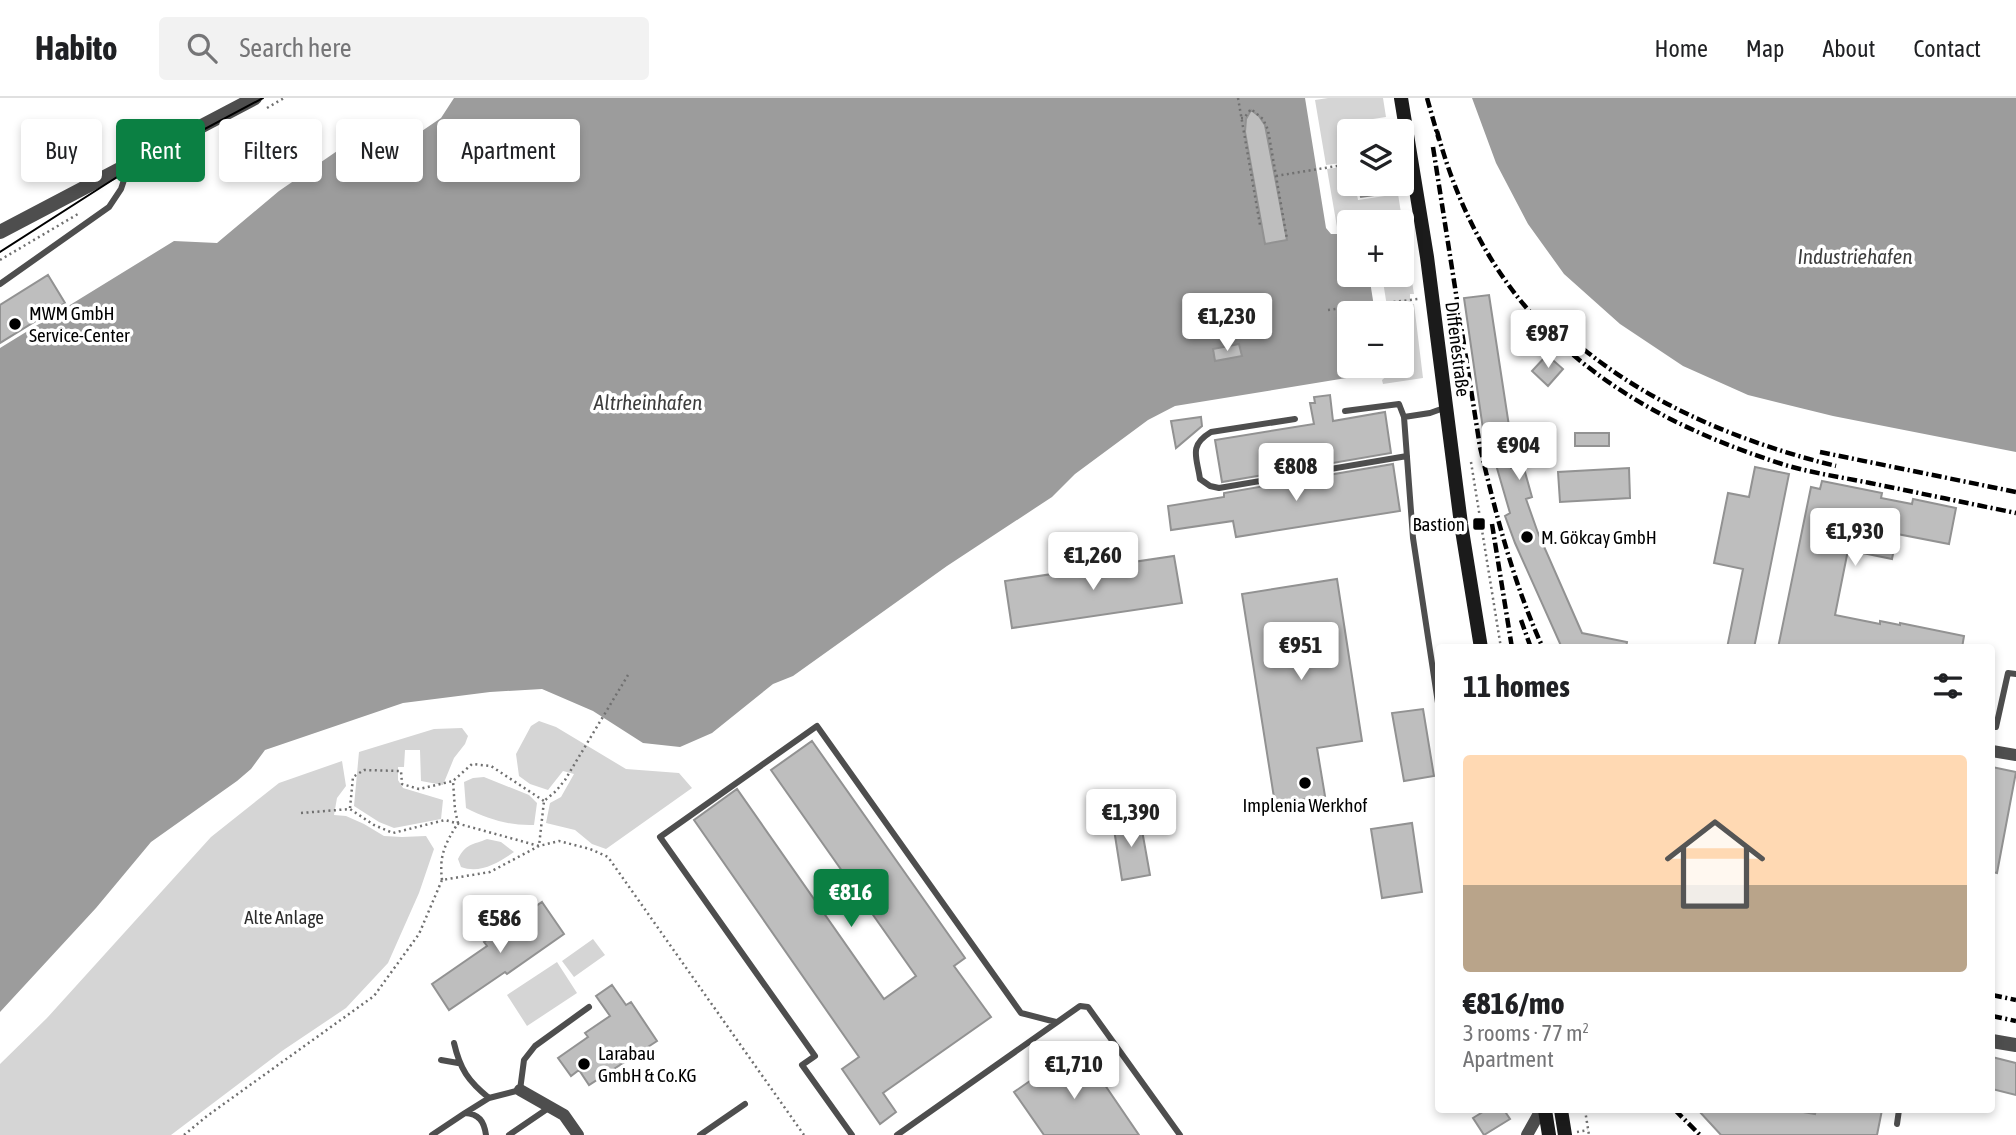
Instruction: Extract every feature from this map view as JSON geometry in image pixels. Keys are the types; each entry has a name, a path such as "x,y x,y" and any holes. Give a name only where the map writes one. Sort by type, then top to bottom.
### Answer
{"main road":[{"name":"Diffenéstraße","path":"1401,98 1403,119"},
{"name":"Diffenéstraße","path":"1414,191 1427,257 1461,524 1480,644"},
{"path":"1544,1113 1549,1135"},
{"path":"1561,1113 1565,1135"}],"street":[{"path":"205,125 255,98"},
{"path":"0,232 116,172"},
{"path":"1995,752 2016,755"},
{"path":"1995,1042 2016,1045"},
{"path":"520,1090 564,1115 578,1135"},
{"path":"1527,1135 1541,1113"}],"lane":[{"path":"0,284 109,207 124,182"},
{"path":"1345,411 1399,404 1404,417 1413,538 1435,683"},
{"path":"1404,417 1446,408"},
{"path":"1295,419 1211,432 1200,439 1195,449 1200,479 1219,488 1407,456"},
{"path":"1995,727 2008,673 2016,674"},
{"path":"852,1135 802,1065 815,1056 660,837 817,726 1021,1013 1056,1022"},
{"path":"897,1135 1080,1006 1088,1007 1180,1135"},
{"path":"432,1135 489,1098 520,1090 524,1060 535,1046 589,1007"},
{"path":"454,1043 458,1063 473,1085 489,1098"},
{"path":"441,1060 458,1063"},
{"path":"700,1135 745,1104"},
{"path":"509,1135 550,1107"},
{"path":"465,1113 477,1115 483,1122 486,1135"},
{"path":"1897,1124 1899,1113"}],"path":[{"path":"258,113 284,98"},
{"path":"1238,98 1260,225"},
{"path":"1241,118 1251,109 1263,118 1268,130 1287,239"},
{"path":"121,189 210,140"},
{"path":"1276,176 1337,166"},
{"path":"0,260 88,208"},
{"path":"1328,310 1419,299"},
{"path":"1471,462 1500,644"},
{"path":"539,846 544,801 556,792 628,675"},
{"path":"350,809 353,776 364,770 401,771 402,784 419,789 453,781 472,764 491,766 544,801"},
{"path":"184,1135 374,996 419,934 442,880 440,867 443,847 458,824 453,781"},
{"path":"301,813 350,809 374,825 393,832 445,820 539,846"},
{"path":"442,880 490,872 539,846 559,841 608,857 804,1135"},
{"path":"1585,1113 1589,1135"}],"green space":[{"path":"1383,98 1386,117 1337,119 1337,164 1326,165 1315,100"},
{"path":"1337,168 1337,196 1357,196 1358,200 1398,196 1401,210 1337,210 1337,227 1327,169"},
{"path":"1384,287 1413,287 1414,294 1410,294 1410,301 1386,301"},
{"path":"1414,304 1423,378 1383,384 1382,380 1414,378"},
{"path":"539,721 556,727 626,769 679,773 692,788 606,849 592,844 575,830 546,823 550,803 561,797 574,774 563,771 548,790 530,784 519,776 516,754 531,726"},
{"path":"462,728 468,736 454,758 443,785 421,781 420,750 405,750 404,767 398,767 398,780 403,788 443,800 441,819 394,828 354,806 359,752 434,729"},
{"name":"Alte Anlage","path":"342,761 346,786 337,798 334,815 346,816 384,836 426,836 434,849 419,893 388,963 346,1008 282,1051 171,1135 0,1135 0,1064 47,1018 211,837 279,783"},
{"path":"484,777 529,795 537,803 534,825 499,821 466,808 464,782"},
{"path":"487,839 501,842 514,852 482,868 461,867 458,859 464,850"},
{"path":"593,939 605,955 574,977 562,961"},
{"path":"557,962 577,993 527,1026 507,995"}],"water":[{"name":"Altrheinhafen","path":"454,98 1305,98 1326,228 1331,234 1337,234 1337,287 1371,287 1373,301 1337,301 1337,378 1346,378 1175,406 1148,420 1075,474 1052,497 947,566 793,676 773,684 712,733 680,747 643,743 593,711 542,689 490,692 403,703 265,750 251,769 237,781 151,842 96,908 0,1012 0,348 174,241 217,243 292,182 322,182 322,161 336,152 336,182 423,182 423,130 437,121 437,182 580,182 580,119 441,118"},
{"name":"Industriehafen","path":"1472,98 2016,98 2016,452 1833,416 1748,395 1683,366 1620,324 1564,274 1528,224 1496,163"}],"building":[{"path":"1251,110 1265,125 1287,240 1265,244 1245,132 1246,119"},
{"name":"MWM GmbH Service-Center","path":"48,275 65,303 0,343 0,305"},
{"path":"1489,295 1509,426 1505,426 1511,468 1523,465 1532,497 1526,499 1582,633 1627,644 1560,644 1505,516 1510,513 1489,435 1484,436 1464,298"},
{"path":"1239,344 1242,356 1215,361 1213,349"},
{"path":"1547,355 1563,369 1548,386 1532,371"},
{"path":"1330,395 1333,421 1385,412 1391,453 1222,482 1215,440 1314,424 1310,403 1315,403 1314,397"},
{"path":"1201,417 1202,426 1176,448 1171,421"},
{"path":"1575,433 1609,433 1609,446 1575,446"},
{"path":"1393,464 1400,511 1236,537 1233,521 1171,530 1168,506 1224,497 1224,493"},
{"path":"1755,467 1789,474 1755,644 1728,644 1743,569 1714,563 1728,493 1749,497"},
{"path":"1629,468 1630,498 1560,502 1558,472"},
{"path":"1822,481 1882,493 1881,498 1912,504 1913,499 1956,508 1949,544 1897,534 1892,559 1848,550 1835,615 1880,624 1880,621 1900,623 1964,636 1963,644 1779,644 1811,487 1820,489"},
{"path":"1174,556 1182,603 1012,628 1005,581"},
{"path":"1337,579 1362,741 1317,748 1325,796 1275,804 1242,594"},
{"path":"1423,709 1434,776 1404,781 1392,713"},
{"path":"812,741 965,958 954,966 991,1017 883,1093 896,1112 880,1124 842,1069 859,1057 694,820 737,789 884,999 916,976 771,770"},
{"path":"1995,768 2016,772 1995,873"},
{"path":"1140,819 1150,875 1122,880 1113,823"},
{"path":"1412,823 1422,892 1382,898 1371,829"},
{"path":"542,902 564,934 449,1010 432,984 487,946 484,942"},
{"path":"612,985 626,1005 631,1002 657,1041 589,1085 579,1070 571,1076 558,1058 588,1037 585,1033 610,1016 596,996"},
{"path":"1079,1047 1139,1135 1044,1135 1014,1092"},
{"path":"1995,1058 2016,1063 2016,1095 1995,1090"},
{"path":"1481,1113 1506,1113 1510,1119 1484,1135 1473,1118"},
{"path":"1701,1113 1881,1113 1877,1135 1721,1135"}],"tram line":[{"path":"0,252 128,170 263,98"}],"railway":[{"path":"1427,98 1439,140"},
{"path":"1437,131 1459,196 1487,253 1522,302 1563,345 1609,383 1661,414 1719,441 1782,464 2016,513"},
{"path":"1433,147 1480,447 1499,524 1541,644"},
{"path":"1555,324 1617,374 1686,413 1760,444 1836,466"},
{"path":"1820,452 2016,492"},
{"path":"1492,524 1511,644"},
{"path":"1521,620 1530,644"},
{"path":"1995,996 2016,1000"},
{"path":"1995,1017 2016,1021"},
{"path":"1678,1113 1700,1135"}],"place":[{"name":"MWM GmbH Service-Center","path":"15,324"},
{"name":"Bastion","path":"1479,524"},
{"name":"M. Gökcay GmbH","path":"1527,537"},
{"name":"Implenia Werkhof","path":"1305,783"},
{"name":"Larabau GmbH & Co.KG","path":"584,1064"}]}
